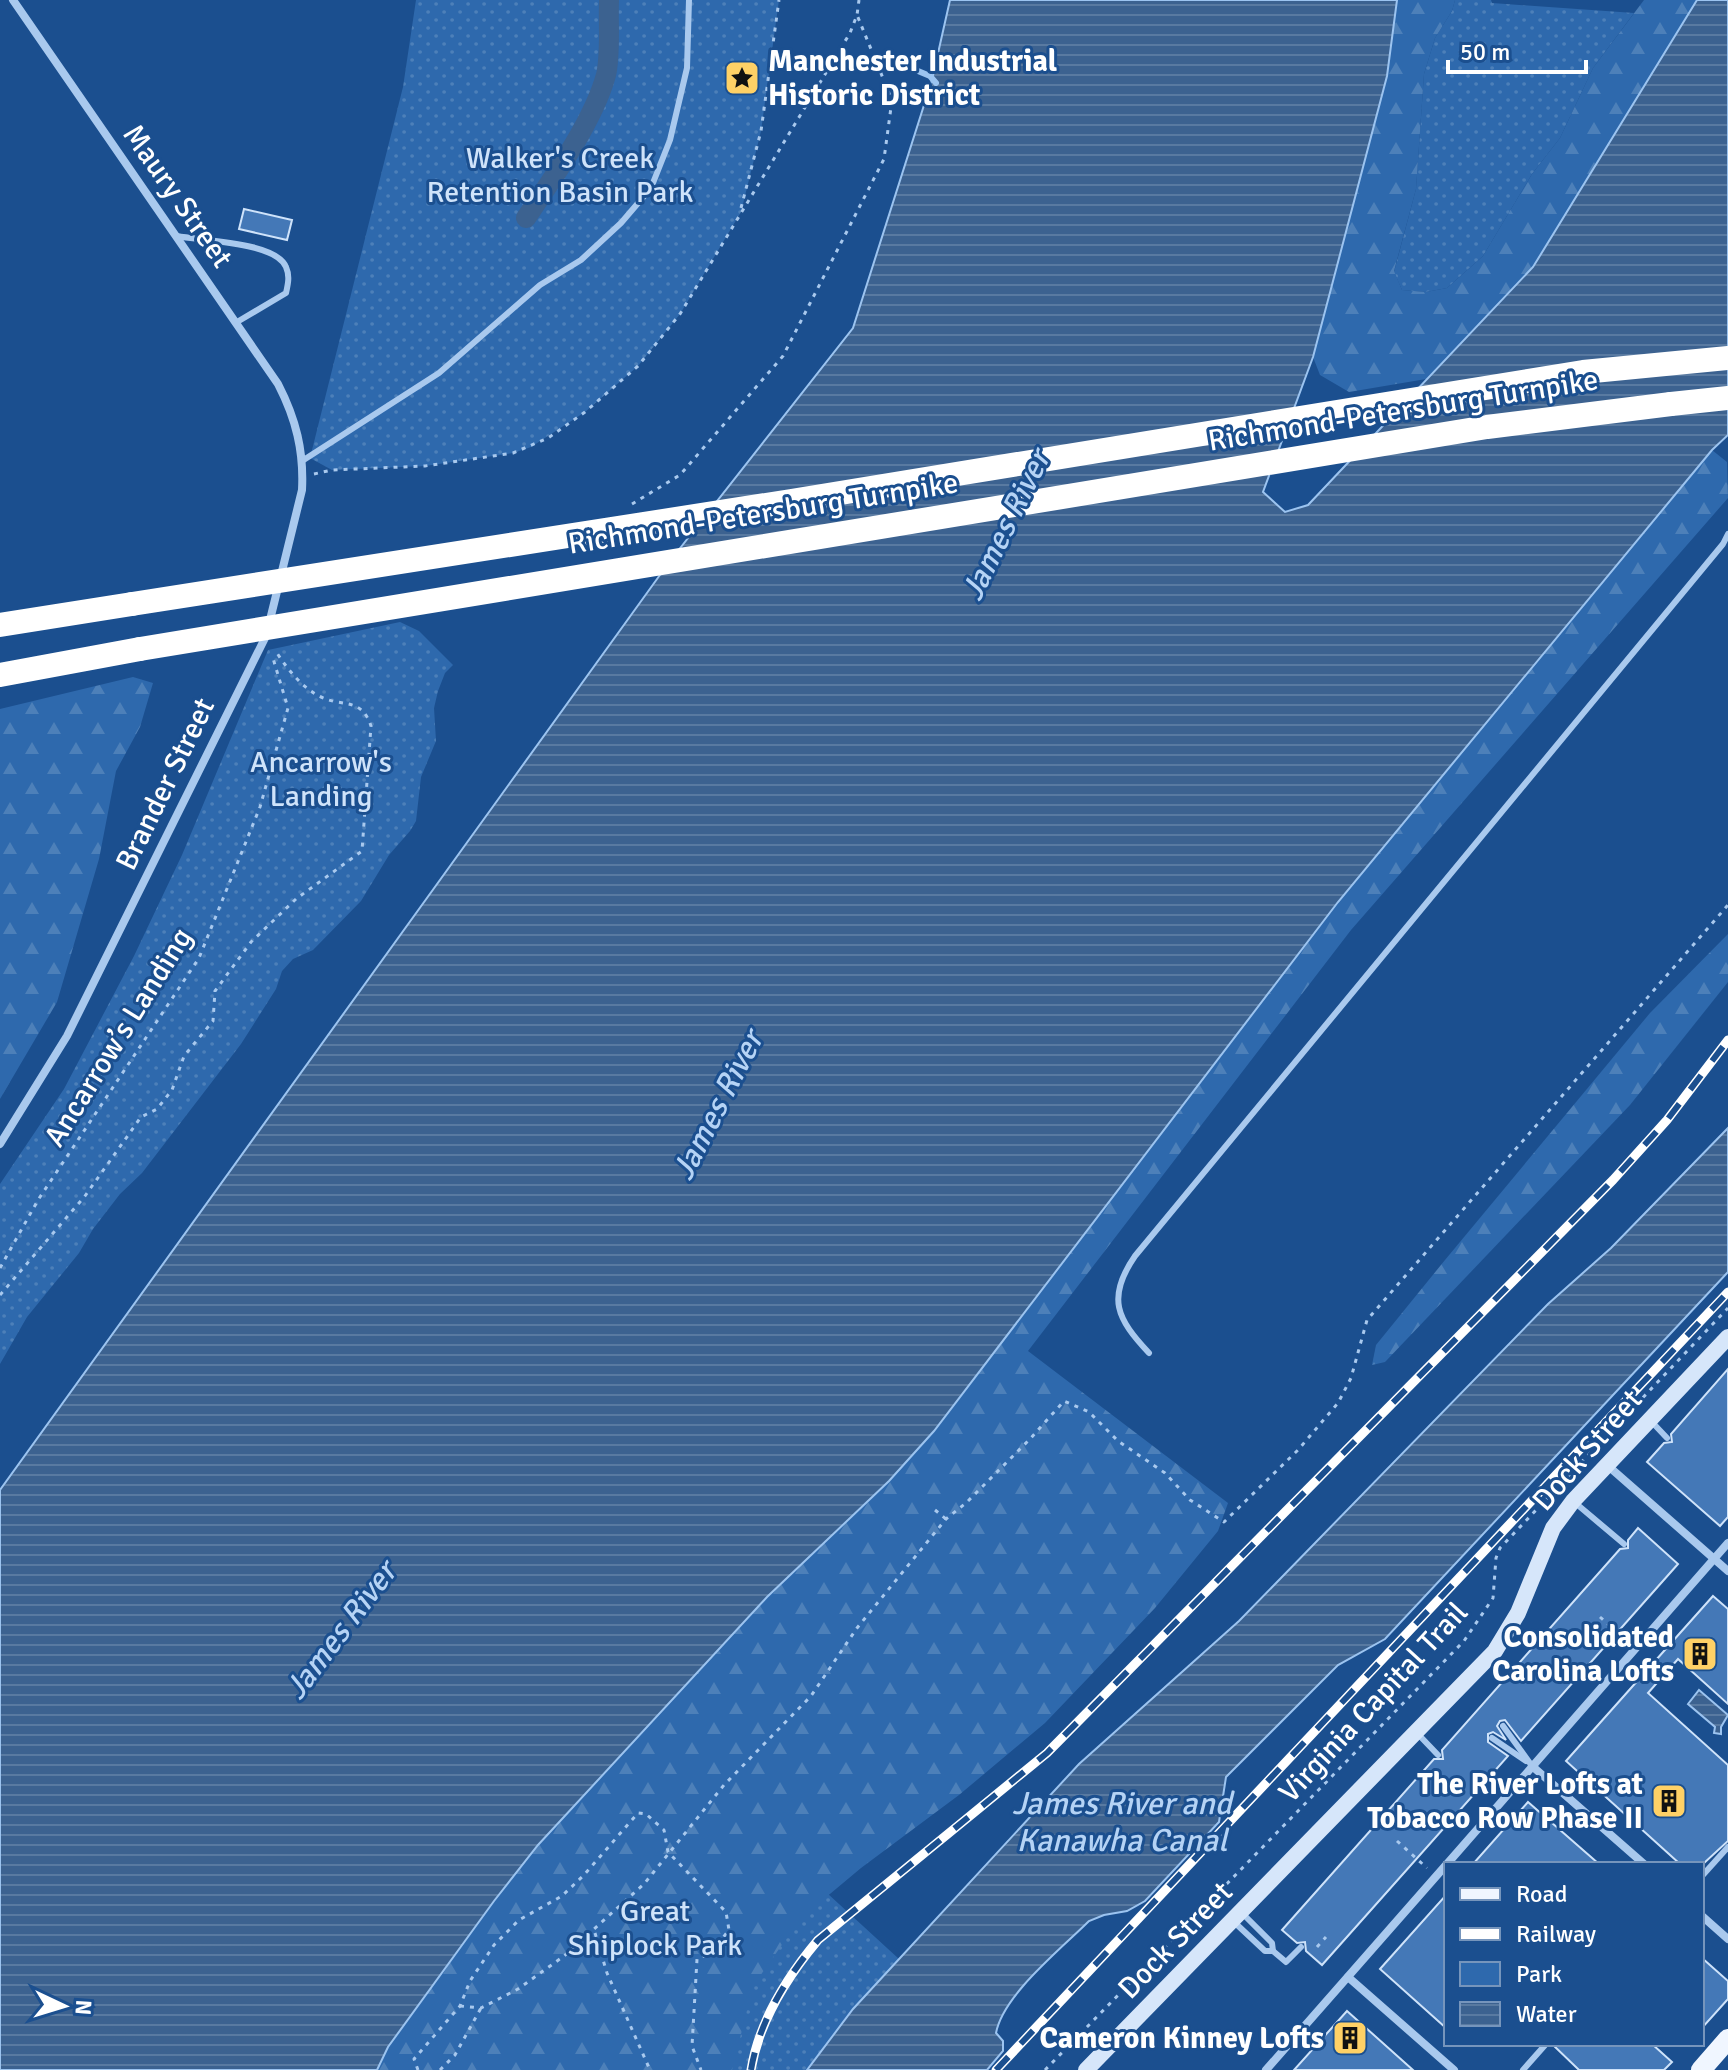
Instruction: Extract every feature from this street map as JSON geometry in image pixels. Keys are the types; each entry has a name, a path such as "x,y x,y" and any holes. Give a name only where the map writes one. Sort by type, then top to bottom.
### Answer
{"highway":[{"name":"Richmond-Petersburg Turnpike","path":"0,623 791,501 1583,372 1728,358"},
{"name":"Richmond-Petersburg Turnpike","path":"0,675 140,649 1487,427 1728,398"}],"main road":[{"name":"Dock Street","path":"1086,2070 1479,1668 1509,1631 1545,1543 1573,1501 1728,1337"},
{"path":"1701,2070 1728,2039"}],"street":[{"name":"Maury Street","path":"13,0 237,322 278,384 296,423"},
{"name":"Brander Street","path":"0,1144 67,1036 266,636 303,476 296,423"},
{"path":"1607,1465 1728,1571"},
{"path":"1448,1862 1728,1543"},
{"path":"1532,1766 1642,1862"},
{"path":"1266,2070 1444,1866"},
{"path":"1704,1918 1728,1939"},
{"path":"1348,1977 1454,2070"}],"lane":[{"path":"302,461 439,373 540,285 581,260 621,223 651,188 670,140 687,68 689,0"},
{"path":"177,236 265,249 286,266 289,279 286,293 237,322"},
{"path":"1149,1353 1127,1330 1119,1308 1118,1291 1124,1271 1728,534"},
{"path":"1650,1420 1667,1438"},
{"path":"1573,1501 1624,1544"},
{"path":"1503,1726 1532,1766"},
{"path":"1417,1733 1438,1755"},
{"path":"1492,1738 1532,1766"},
{"path":"1704,1874 1728,1847"},
{"path":"1237,1916 1272,1943 1273,1951"},
{"path":"1237,1916 1265,1951 1273,1951 1286,1962 1301,1947"},
{"path":"1523,2070 1544,2046"}],"path":[{"path":"741,212 761,131 779,0"},
{"path":"303,476 332,470 425,466 500,455 531,447 585,412 638,366 680,314 850,33 859,0"},
{"path":"625,508 680,475 783,356 884,159 892,100 857,15"},
{"path":"0,1295 85,1196 141,1117 157,1109 172,1090 184,1056 213,1021 215,991 251,942 296,899 362,851 371,726 367,715 360,707 319,696 288,671 266,636"},
{"name":"Ancarrow’s Landing","path":"0,1268 38,1200 199,958 260,807 288,708 266,636"},
{"path":"460,2006 481,2008 518,1989 595,1931 644,1884 724,1785 811,1696 857,1628 946,1519 1030,1439 1064,1401 1089,1412 1118,1441 1165,1473 1190,1500 1224,1522 1298,1450 1338,1403 1351,1378 1367,1320 1728,905"},
{"name":"Virginia Capital Trail","path":"1045,2070 1464,1641 1493,1598 1496,1558 1500,1548 1728,1308"},
{"path":"935,1510 946,1519"},
{"path":"1600,1617 1627,1641"},
{"path":"1646,1658 1653,1664"},
{"path":"418,2070 414,2059 460,2006 470,1981 494,1945 519,1920 562,1896 638,1813 646,1814 664,1830 668,1852 726,1912 729,1930 711,1953 697,1959 692,2046 701,2070"},
{"path":"1397,1841 1427,1869"},
{"path":"595,1931 607,1973 650,2070"},
{"path":"1317,1947 1326,1937"},
{"path":"440,2070 455,2055 481,2008"}],"green space":[{"name":"Walker's Creek Retention Basin Park","path":"416,0 779,0 761,131 741,212 680,314 638,366 585,412 531,447 513,453 425,466 332,470 310,458 403,87"},
{"path":"1397,0 1455,0 1452,11 1435,38 1424,74 1416,189 1394,271 1402,290 1426,292 1447,288 1483,256 1532,174 1560,138 1593,68 1644,0 1697,0 1533,267 1426,379 1349,392 1320,375 1313,357 1386,76"},
{"path":"1455,0 1491,0 1492,3 1634,13 1593,68 1560,138 1532,174 1483,256 1447,288 1426,292 1402,290 1394,272 1416,189 1424,74 1435,38 1452,11"},
{"path":"1712,450 1727,462 1728,498 1351,930 1028,1351 1228,1503 1218,1531 1155,1608 1045,1723 959,1795 861,1868 800,1919 753,1986 732,2070 377,2070 388,2047 538,1845 767,1596 889,1481 935,1431 1338,902"},
{"name":"Ancarrow's Landing","path":"400,622 419,631 453,665 445,673 438,691 434,708 436,741 421,777 416,821 389,855 361,901 313,950 293,959 282,971 276,989 241,1044 142,1173 120,1194 93,1229 79,1253 27,1317 0,1364 0,1184 64,1089 134,956 182,855 268,650"},
{"path":"133,677 153,683 140,727 116,771 99,859 57,1002 0,1099 0,709"},
{"path":"1728,934 1728,982 1630,1105 1385,1362 1372,1365 1376,1345 1445,1260 1650,1013"},
{"name":"Great Shiplock Park","path":"647,1728 899,1959 853,2009 807,2070 377,2070 538,1845"}],"water":[{"name":"James River","path":"950,0 1397,0 1387,76 1313,357 1263,492 1285,512 1308,505 1533,267 1697,0 1728,0 1728,435 1712,450 1338,902 934,1431 889,1481 767,1597 538,1845 388,2047 377,2070 0,2070 0,1490 670,561 853,328 932,80"},
{"name":"James River and Kanawha Canal","path":"1728,1128 1728,1272 1385,1639 1338,1665 1226,1777 1219,1822 1145,1901 1127,1911 1089,1921 1021,1988 1001,2018 996,2033 1003,2041 1003,2051 987,2070 807,2070 853,2009 1079,1764 1239,1621 1548,1304 1611,1248"},
{"path":"1699,1690 1728,1715 1721,1727 1721,1734 1714,1733 1715,1727 1688,1704"}],"building":[{"path":"244,209 292,220 287,240 239,229"},
{"path":"1728,1369 1728,1517 1720,1526 1647,1462 1664,1443 1672,1442 1671,1434"},
{"path":"1638,1528 1678,1564 1521,1741 1505,1720 1497,1726 1506,1740 1493,1732 1488,1734 1488,1742 1508,1756 1322,1965 1306,1951 1305,1942 1297,1943 1282,1930 1434,1759 1443,1759 1442,1750 1620,1549 1628,1548 1628,1540"},
{"name":"The River Lofts at Tobacco Row Phase II","path":"1713,1596 1728,1609 1728,1704 1678,1659 1648,1693 1728,1765 1728,1841 1704,1863 1678,1862 1566,1761"},
{"path":"1528,1802 1597,1862 1475,1862"},
{"path":"1444,1897 1444,2026 1380,1969"},
{"path":"1704,1960 1728,1981 1728,1999 1704,2026"},
{"name":"Cameron Kinney Lofts","path":"1347,2011 1413,2070 1294,2070"},
{"path":"1554,2046 1654,2046 1672,2062 1664,2070 1579,2070"}],"waterway":[{"path":"526,218 571,149 600,93 608,58 609,0"},
{"path":"894,61 930,76 936,83"}],"railway":[{"path":"751,2070 760,2034 776,2000 818,1940 1047,1753 1613,1180 1667,1120 1728,1040"},
{"path":"996,2070 1728,1292"}],"place":[{"name":"Manchester Industrial Historic District","path":"742,78"},
{"name":"Consolidated Carolina Lofts","path":"1700,1654"},
{"name":"The River Lofts at Tobacco Row Phase II","path":"1669,1801"},
{"name":"Cameron Kinney Lofts","path":"1350,2038"}]}
